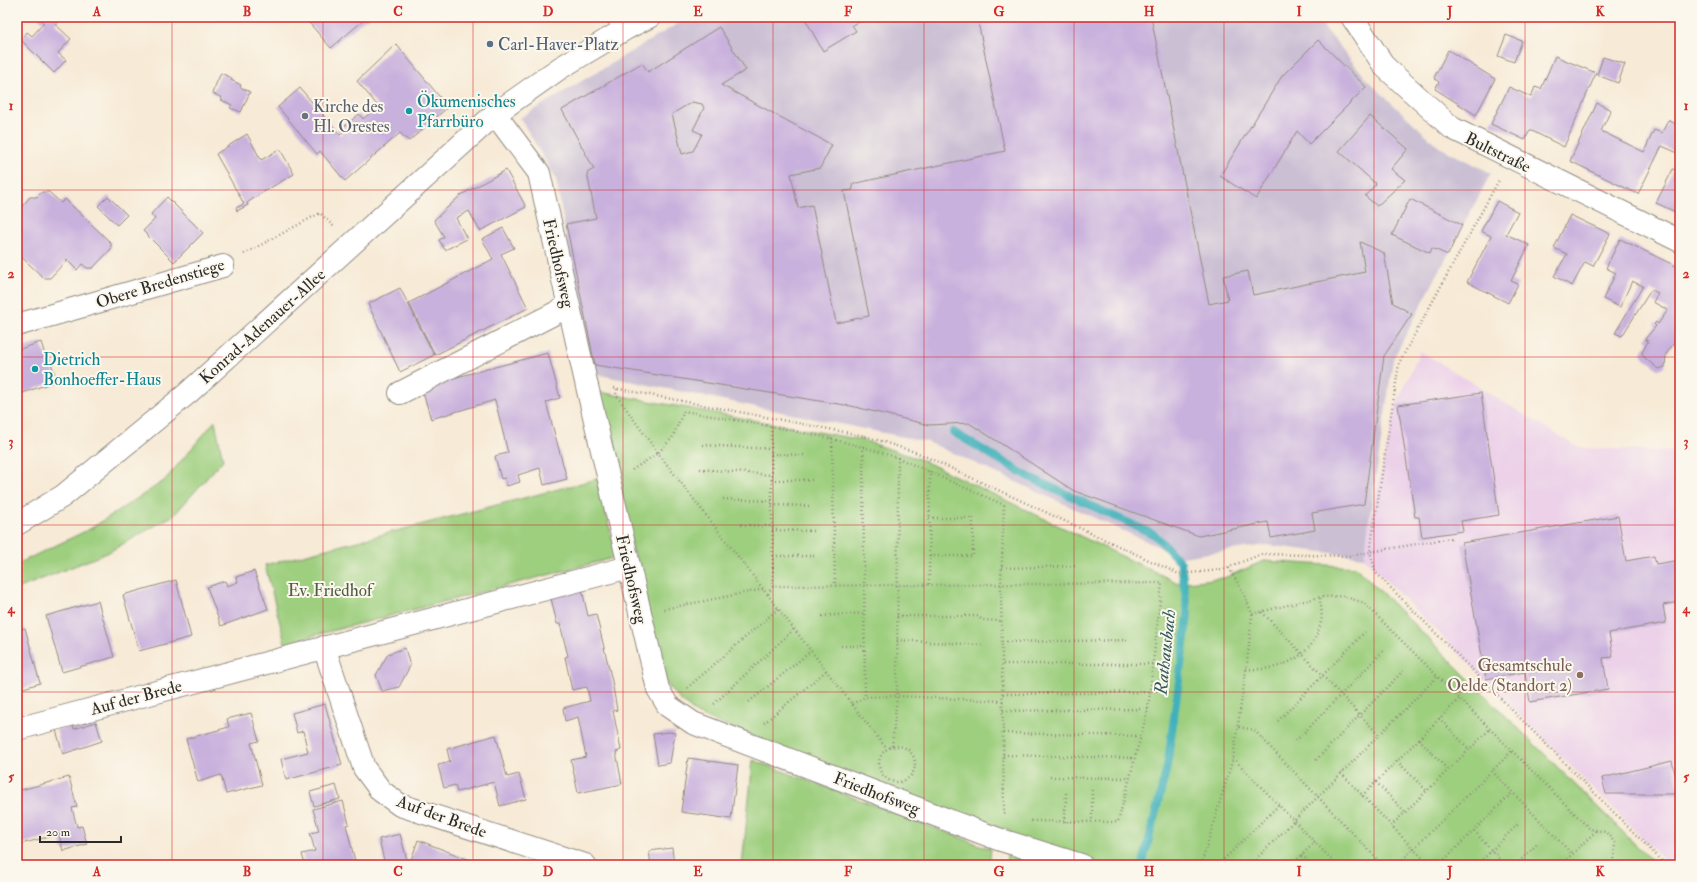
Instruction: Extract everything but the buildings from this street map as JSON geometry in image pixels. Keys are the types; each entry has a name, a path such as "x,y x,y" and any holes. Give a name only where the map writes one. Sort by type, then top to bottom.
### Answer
{"street":[{"name":"Konrad-Adenauer-Allee","path":"17,524 63,496 188,392 495,114 622,22 649,17"},
{"name":"Bultstraße","path":"1352,17 1385,67 1452,128 1680,241"},
{"name":"Friedhofsweg","path":"495,114 539,173 658,689 668,706 693,723 1001,829 1081,865"},
{"name":"Obere Bredenstiege","path":"17,325 223,266"},
{"path":"400,393 569,306"},
{"name":"Auf der Brede","path":"17,729 629,567"},
{"name":"Auf der Brede","path":"324,647 364,768 381,792 400,805 585,865"}],"path":[{"path":"1511,158 1399,363 1370,552 1376,573 1666,865"},
{"name":"Obere Bredenstiege","path":"223,266 320,213 352,245"},
{"path":"586,382 872,438 918,453 1179,574 1229,568 1262,554 1351,556 1451,538"},
{"path":"617,389 616,395 658,452 886,748"},
{"path":"627,473 658,452 672,438 684,411 832,438 863,446 930,471 1004,505 1001,585 1004,694 1001,829"},
{"path":"768,594 773,586 770,426"},
{"path":"832,438 835,586"},
{"path":"703,444 771,449"},
{"path":"863,446 865,697"},
{"path":"771,454 805,455"},
{"path":"892,746 896,696 898,458"},
{"path":"700,469 771,475"},
{"path":"929,584 930,471"},
{"path":"771,480 812,480"},
{"path":"723,499 772,501"},
{"path":"772,505 812,506"},
{"path":"929,518 973,518 973,556 930,556"},
{"path":"741,525 772,526"},
{"path":"772,530 814,531"},
{"path":"773,556 814,556"},
{"path":"1002,568 1077,566"},
{"path":"1200,865 1233,758 1239,727 1252,614 1244,594 1229,568"},
{"path":"773,586 1162,583 1148,709 1118,822 1029,822"},
{"path":"657,611 764,589"},
{"path":"1252,614 1320,597 1343,596 1364,603 1590,829 1606,832 1615,843 1614,865"},
{"path":"1246,669 1261,670 1275,668 1290,663 1302,654 1316,640 1322,620 1320,597"},
{"path":"683,691 779,608"},
{"path":"1262,611 1379,735"},
{"path":"822,616 865,613"},
{"path":"897,616 978,616 982,620 1002,621"},
{"path":"713,705 794,629"},
{"path":"1278,721 1365,632"},
{"path":"897,640 983,645"},
{"path":"1002,642 1128,640"},
{"path":"841,646 865,646"},
{"path":"1296,740 1384,650"},
{"path":"749,702 811,651"},
{"path":"1003,664 1154,664"},
{"path":"758,728 826,671"},
{"path":"1316,760 1403,671"},
{"path":"1250,865 1438,676"},
{"path":"1004,694 1151,692"},
{"path":"852,704 865,697 896,696 1003,701"},
{"path":"1362,796 1459,699"},
{"path":"1003,711 1148,709"},
{"path":"1439,718 1469,749"},
{"path":"1239,727 1254,730 1383,865"},
{"path":"1391,826 1490,729"},
{"path":"1003,733 1141,736"},
{"path":"1419,739 1448,770"},
{"path":"892,746 903,746 912,754 914,759 914,771 906,780 896,782 885,778 879,768 879,757 886,748 892,746"},
{"path":"1397,865 1512,751"},
{"path":"1003,755 1135,758"},
{"path":"1233,758 1337,865"},
{"path":"1397,761 1427,791"},
{"path":"871,766 879,768"},
{"path":"1492,771 1572,854"},
{"path":"1341,773 1429,865"},
{"path":"1050,777 1130,778"},
{"path":"1376,782 1405,812"},
{"path":"1092,790 1092,822"},
{"path":"1065,822 1066,792"},
{"path":"1439,865 1513,792"},
{"path":"1218,865 1279,805"},
{"path":"1478,865 1519,823"},
{"path":"1561,865 1597,830"},
{"path":"1474,831 1505,865"},
{"path":"1292,865 1315,842"},
{"path":"1516,865 1538,843"},
{"path":"1302,855 1312,865"},
{"path":"1202,861 1213,865"},
{"path":"1675,865 1680,864"}],"shaded area":[{"path":"689,17 1321,17 1324,27 1368,81 1439,147 1491,173 1393,359 1364,557 1266,545 1181,557 928,442 590,373 556,179 520,118"},
{"name":"Gesamtschule Oelde (Standort 2)","path":"1420,351 1579,448 1680,451 1680,865 1669,865 1362,556 1396,406"}],"green space":[{"path":"594,391 862,440 922,460 1178,583 1224,578 1264,561 1356,567 1656,865 1006,865 1010,831 883,788 697,714 678,698 666,683"},
{"path":"215,421 223,460 174,515 107,553 17,589 17,564 90,529 164,481"},
{"name":"Ev. Friedhof","path":"597,479 617,557 285,643 265,565"},
{"path":"753,760 991,849 989,865 742,865"}],"waterway":[{"name":"Rathausbach","path":"953,432 1027,476 1155,535 1181,563 1188,615 1167,767 1143,863"}],"place":[{"name":"Carl-Haver-Platz","path":"490,44"},
{"name":"Ökumenisches Pfarrbüro","path":"409,111"},
{"name":"Kirche des Hl. Orestes","path":"305,116"},
{"name":"Dietrich Bonhoeffer-Haus","path":"35,369"},
{"name":"Gesamtschule Oelde (Standort 2)","path":"1580,675"}]}
